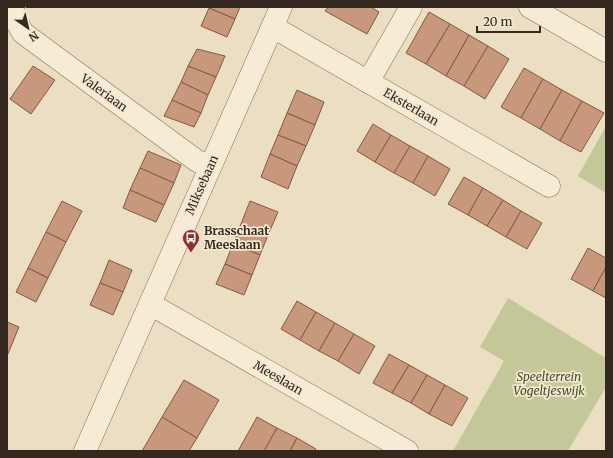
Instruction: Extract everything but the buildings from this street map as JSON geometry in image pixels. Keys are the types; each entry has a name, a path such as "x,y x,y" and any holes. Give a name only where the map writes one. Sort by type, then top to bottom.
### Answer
{"street":[{"name":"Valeriaan","path":"12,7 16,21 23,33 197,161 210,166"},
{"name":"Miksebaan","path":"85,451 281,7"},
{"path":"368,82 411,7"},
{"path":"530,7 606,51"},
{"name":"Eksterlaan","path":"273,27 549,186"},
{"name":"Meeslaan","path":"150,304 407,451"}],"green space":[{"path":"606,126 606,193 578,176"},
{"name":"Speelterrein Vogeltjeswijk","path":"508,298 606,358 606,387 568,451 453,451 504,361 480,347"}],"place":[{"name":"Brasschaat Meeslaan","path":"191,253"}]}
